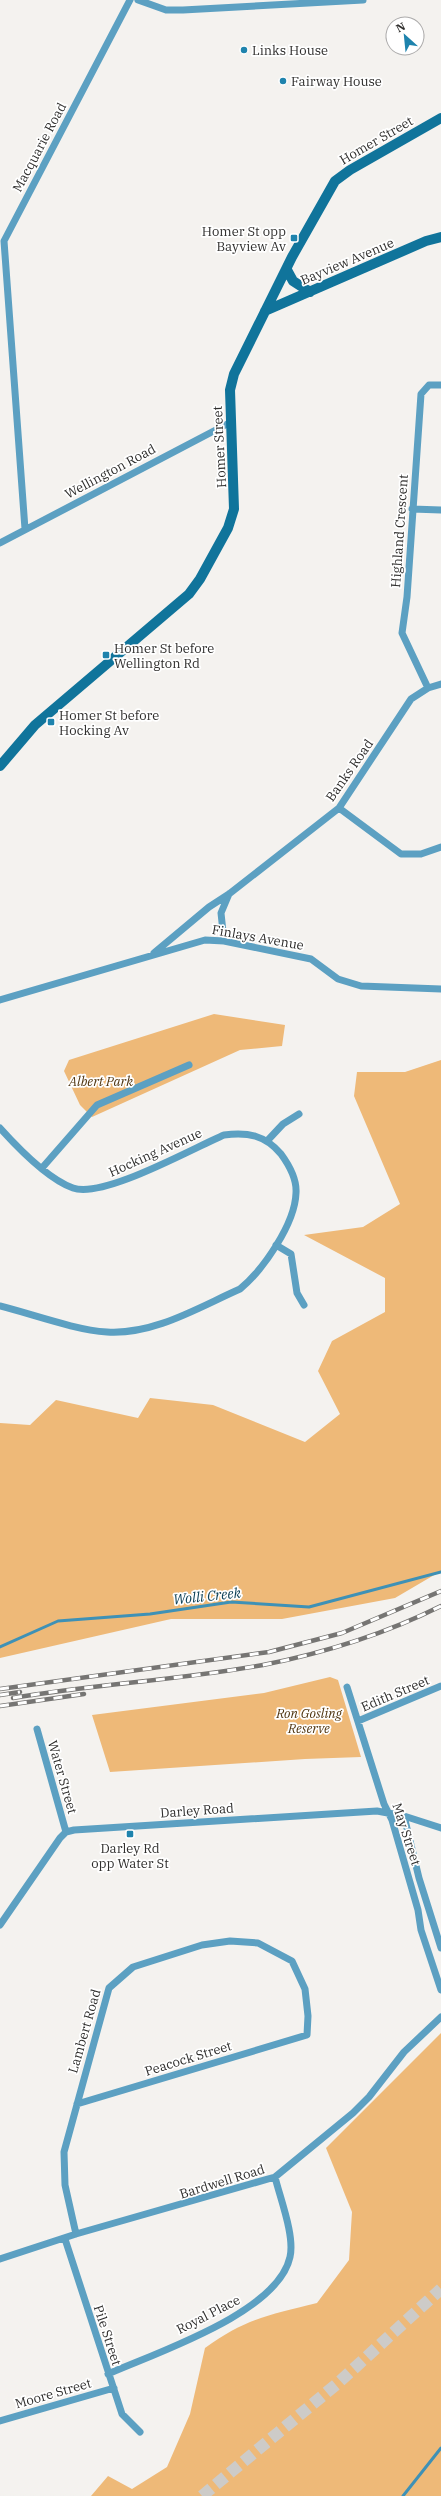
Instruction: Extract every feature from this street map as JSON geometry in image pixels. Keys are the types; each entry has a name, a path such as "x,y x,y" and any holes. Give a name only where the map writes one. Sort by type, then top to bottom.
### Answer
{"main road":[{"name":"Homer Street","path":"0,766 35,725 177,605 200,579 228,528 234,509 230,390 234,374 265,311 335,181 350,170 441,118"},
{"name":"Bayview Avenue","path":"265,311 441,237"},
{"path":"287,270 293,281 310,292"}],"street":[{"name":"Macquarie Road","path":"25,529 4,241 130,0"},
{"path":"138,0 166,10 183,10 363,0"},
{"name":"Highland Crescent","path":"428,688 402,633 407,597 421,394 428,385 441,385"},
{"name":"Wellington Road","path":"0,543 231,422"},
{"path":"412,509 441,510"},
{"name":"Banks Road","path":"151,955 209,907 229,894 339,808 411,699 428,688 441,684"},
{"path":"339,808 401,854 421,854 441,847"},
{"name":"Banks Road","path":"224,941 221,913 229,894"},
{"name":"Finlays Avenue","path":"0,1000 205,940 224,941 311,959 338,979 360,986 441,989"},
{"path":"42,1168 97,1105 189,1065"},
{"path":"0,1306 100,1331 144,1328 240,1289 260,1272 276,1245 290,1214 296,1192 291,1169 268,1140 283,1124 299,1114"},
{"name":"Hocking Avenue","path":"0,1128 42,1168 74,1188 85,1190 119,1183 224,1134 242,1133 268,1140"},
{"path":"276,1245 291,1254 296,1293 304,1305"},
{"name":"Edith Street","path":"358,1721 441,1686"},
{"name":"May Street","path":"347,1687 388,1812 418,1910 421,1930 441,1990"},
{"name":"Water Street","path":"36,1729 66,1832"},
{"name":"Darley Road","path":"66,1832 74,1830 347,1812 388,1812 441,1828"},
{"name":"May Street","path":"404,1816 419,1878 441,1948"},
{"path":"0,1925 66,1832"},
{"name":"Lambert Road","path":"76,2234 65,2185 64,2152 109,1988 133,1967 202,1945 230,1941 258,1943 292,1961 305,1989 308,2016 307,2035"},
{"name":"Bardwell Road","path":"0,2259 65,2239 76,2234 275,2177 353,2113 369,2097 404,2052 441,2017"},
{"name":"Peacock Street","path":"76,2104 307,2035"},
{"name":"Royal Place","path":"108,2374 230,2320 256,2302 274,2284 288,2264 291,2250 275,2177"},
{"name":"Pile Street","path":"65,2239 122,2414 140,2432"},
{"name":"Moore Street","path":"0,2421 114,2388"}],"green space":[{"name":"Albert Park","path":"214,1014 285,1025 282,1046 240,1050 92,1117 80,1105 64,1071 69,1060"},
{"path":"441,1060 441,1571 395,1598 282,1619 171,1619 0,1658 0,1423 30,1425 56,1400 138,1418 150,1398 213,1405 305,1442 340,1414 318,1371 332,1341 385,1312 385,1278 304,1235 363,1227 400,1204 354,1096 357,1072 405,1072"},
{"name":"Ron Gosling Reserve","path":"330,1677 338,1680 361,1757 305,1759 110,1772 92,1715 264,1693"},
{"path":"441,2033 441,2496 91,2496 108,2476 132,2489 167,2467 190,2414 205,2348 233,2330 246,2324 272,2315 317,2303 349,2260 352,2212 326,2148"}],"waterway":[{"name":"Wolli Creek","path":"0,1647 58,1621 150,1614 231,1602 309,1607 441,1572"},
{"path":"403,2496 441,2448"}],"tunnel":[{"path":"202,2496 338,2383 441,2289"}],"railway":[{"path":"0,1689 269,1652 342,1633 441,1591"},
{"path":"13,1698 75,1689 201,1675 263,1665 309,1655 354,1642 420,1616 441,1606"},
{"path":"0,1695 20,1692"},
{"path":"0,1706 84,1694"}],"place":[{"name":"Links House","path":"244,50"},
{"name":"Fairway House","path":"283,81"},
{"name":"Homer St opp Bayview Av","path":"294,238"},
{"name":"Homer St before Wellington Rd","path":"106,655"},
{"name":"Homer St before Hocking Av","path":"51,722"},
{"name":"Darley Rd opp Water St","path":"130,1834"}]}
